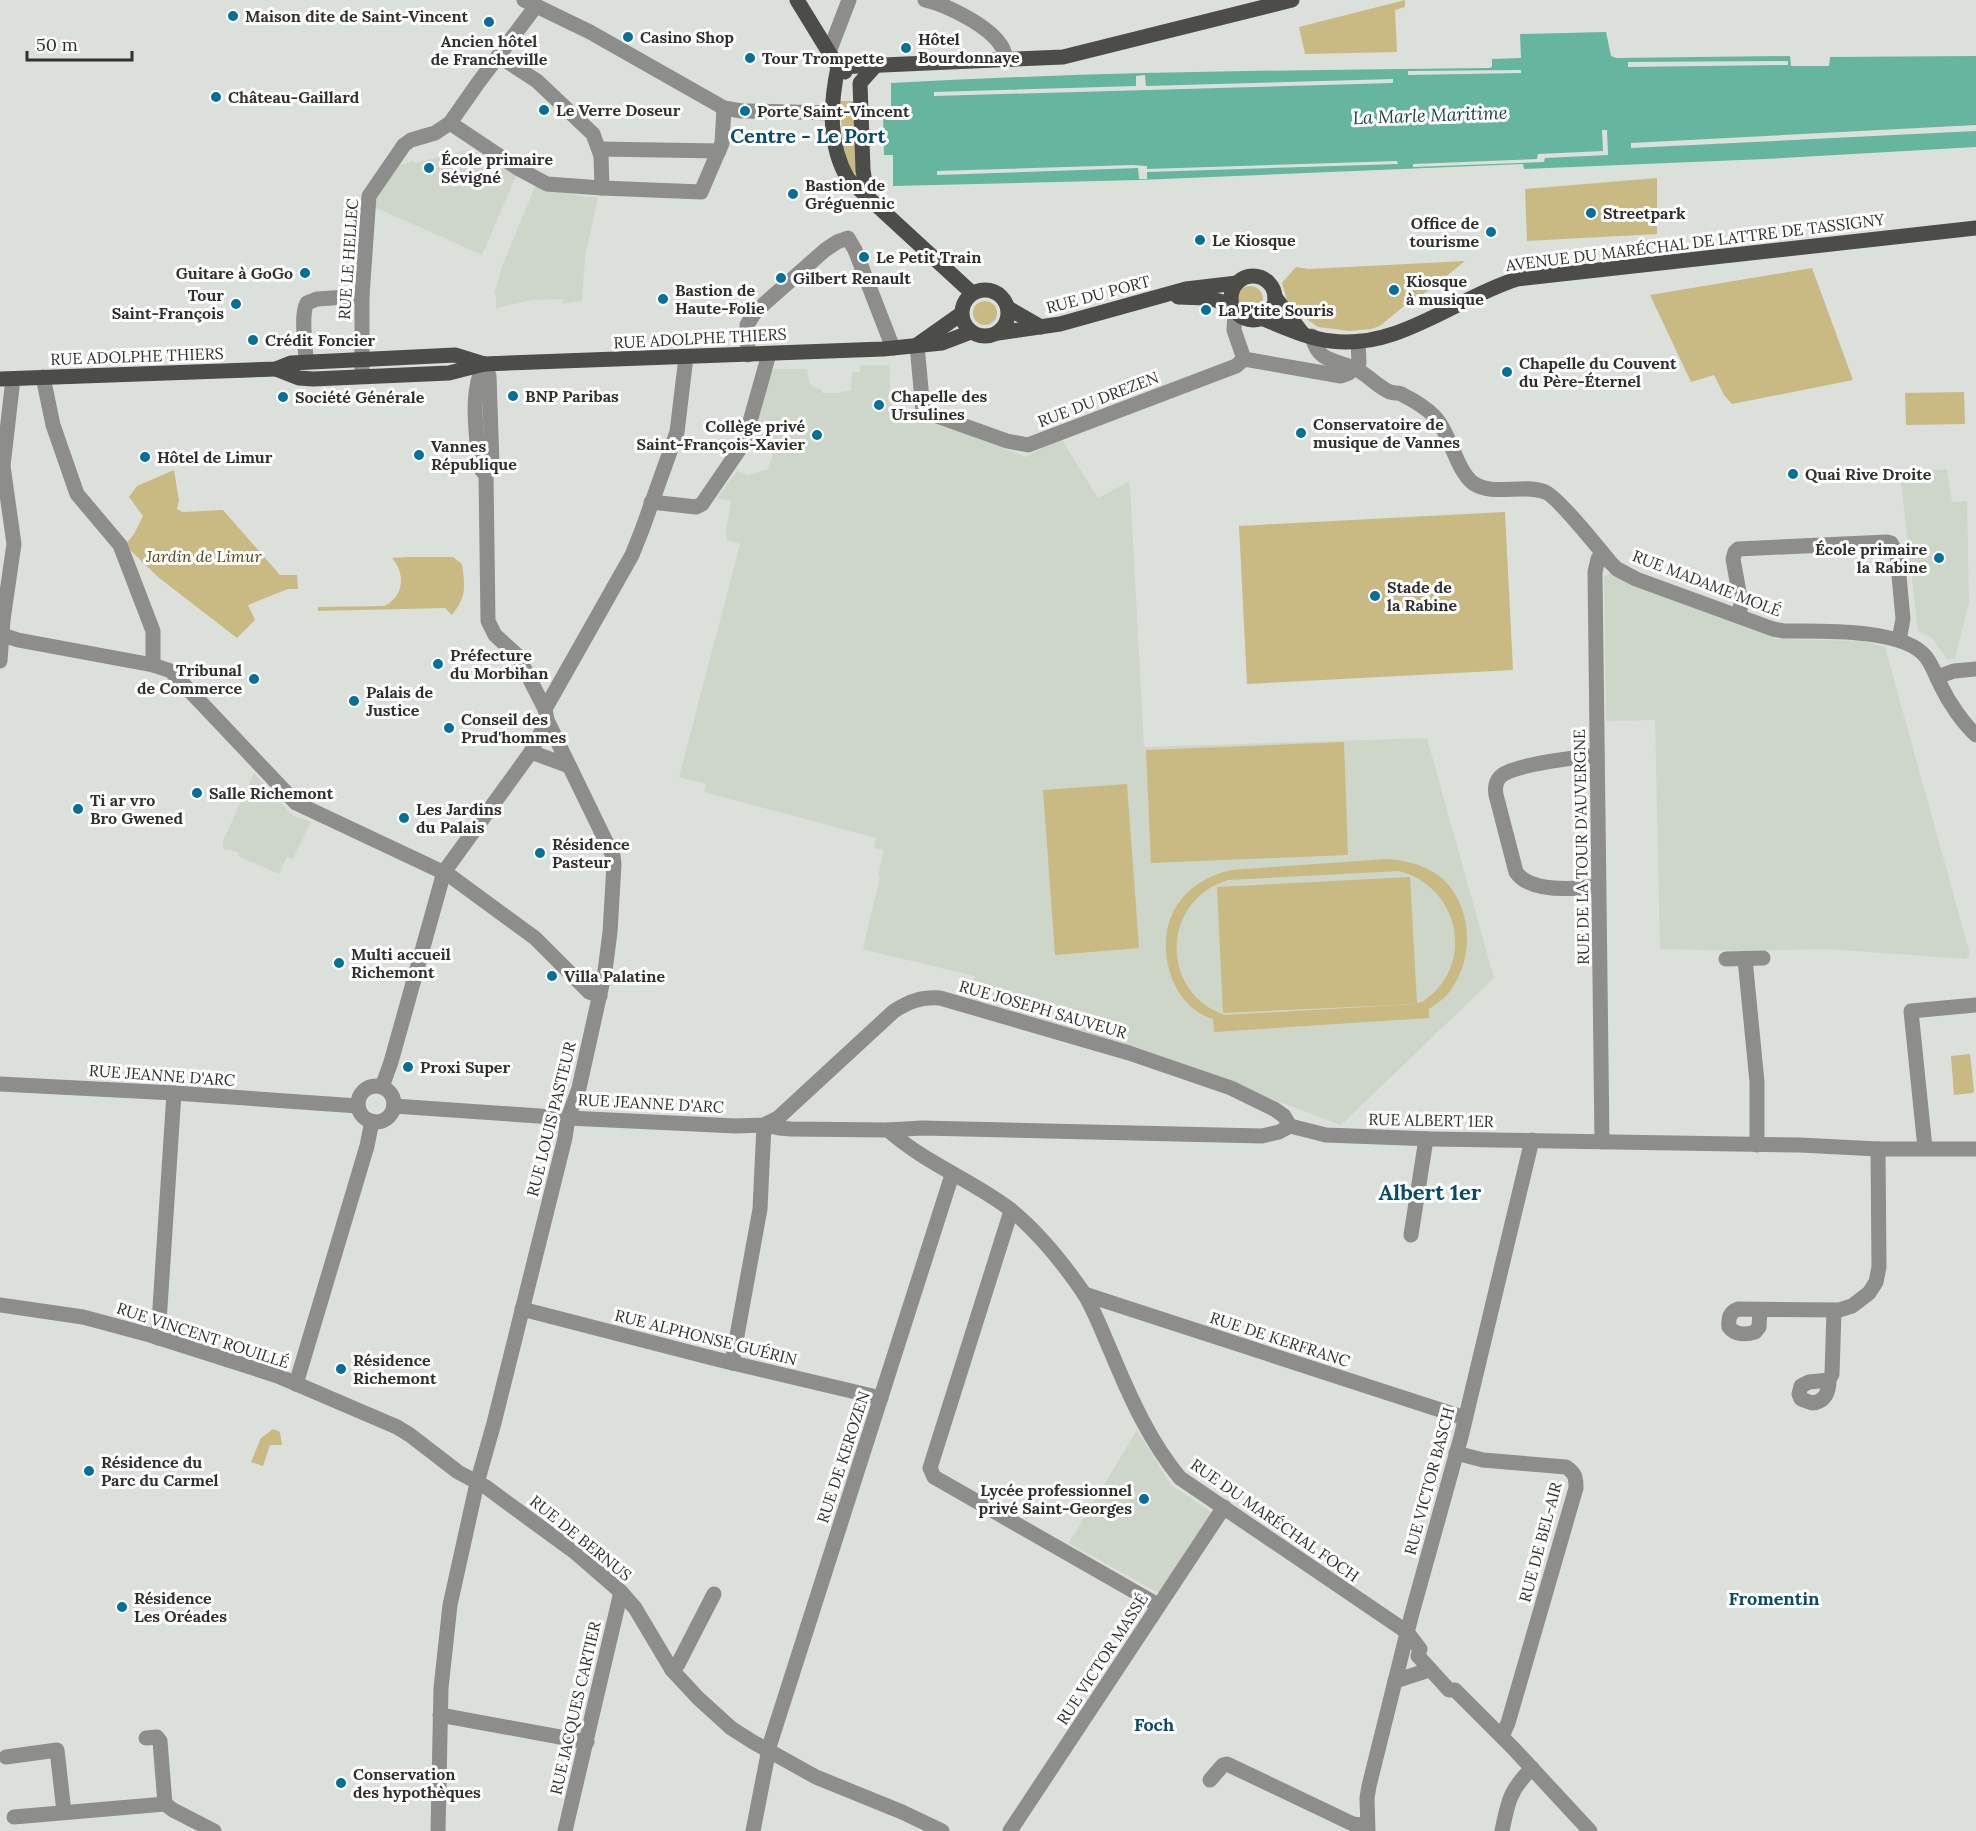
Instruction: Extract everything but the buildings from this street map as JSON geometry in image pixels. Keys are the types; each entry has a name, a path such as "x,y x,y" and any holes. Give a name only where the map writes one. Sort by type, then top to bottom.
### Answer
{"main road":[{"path":"797,0 838,68 860,83"},
{"path":"838,68 1005,61 1077,55 1292,0"},
{"path":"867,196 863,170 860,83 876,65"},
{"path":"838,68 833,94 833,140 848,179 972,293"},
{"name":"AVENUE DU MARÉCHAL DE LATTRE DE TASSIGNY","path":"1262,318 1293,333 1330,341 1359,341 1390,335 1482,292 1517,279 1976,228"},
{"path":"1275,297 1269,313 1262,318 1247,319 1233,308 1231,295 1237,283 1245,277 1253,275 1261,277 1268,282 1275,297 1307,335"},
{"name":"RUE DU PORT","path":"998,333 1060,324 1192,288 1237,283"},
{"path":"979,290 994,291 1000,295 1008,308 1007,322 998,333 984,337 971,332 966,327 961,314 964,302 972,293 979,290"},
{"name":"RUE DU PORT","path":"1163,295 1207,298 1233,308"},
{"name":"RUE DU PORT","path":"1008,308 1041,327"},
{"path":"917,345 961,314"},
{"path":"917,345 942,343 971,332"},
{"name":"RUE ADOLPHE THIERS","path":"276,369 299,378 338,378 362,375 449,373 484,364 748,355 917,345"},
{"name":"RUE ADOLPHE THIERS","path":"7,379 276,369 291,363 455,355 484,364"}],"street":[{"path":"829,52 849,0"},
{"path":"925,0 945,6 974,22 993,36 1004,50 1005,61"},
{"path":"724,108 722,142 701,192 547,184 519,169 450,123 495,61 530,3 590,32 724,108 745,111 833,112"},
{"path":"495,61 537,81 593,134 599,149 602,188"},
{"name":"RUE LE HELLEC","path":"362,358 362,296 369,196 399,150 411,140 435,133 450,123"},
{"path":"599,149 719,151"},
{"path":"748,355 747,325 755,312 825,250 848,238 859,259 893,348"},
{"path":"306,362 304,308 308,303 316,299 362,296"},
{"path":"1233,308 1234,330 1244,359 1341,376 1355,369 1359,363 1359,341"},
{"path":"1307,335 1314,348 1321,354 1339,365 1355,369"},
{"name":"RUE DU DREZEN","path":"917,345 923,411 1007,441 1028,444 1236,366 1244,359"},
{"path":"651,502 696,507 702,504 741,447 770,354"},
{"path":"382,1087 444,872 531,752 546,714 632,555 677,432 686,357"},
{"path":"362,358 362,375"},
{"name":"RUE LOUIS PASTEUR","path":"438,1831 442,1666 449,1610 477,1483 568,1118 579,1088 600,996 610,932 614,864 609,848 518,656 491,630 488,621 486,475 492,464 489,376 484,364"},
{"name":"RUE MADAME MOLÉ","path":"1355,369 1391,392 1401,393 1434,415 1464,471 1474,483 1487,488 1546,492 1617,569 1636,579 1784,632 1859,633 1899,640 1922,653 1949,700 1976,735"},
{"path":"43,377 53,424 77,494 120,545 153,631 153,665"},
{"path":"0,662 1,634 14,544 3,466 7,379"},
{"path":"1739,616 1740,603 1733,560 1738,549 1887,542 1891,543 1897,554 1903,619 1899,640"},
{"name":"RUE DE LA TOUR D'AUVERGNE","path":"1602,553 1595,572 1602,1142"},
{"path":"1,634 18,640 153,665 171,671 296,803 444,872 535,938 589,992 600,996"},
{"path":"1937,677 1954,671 1976,669"},
{"path":"531,752 569,766"},
{"path":"1597,756 1514,769 1501,776 1495,788 1516,872 1521,879 1541,887 1598,886"},
{"path":"1726,959 1763,958"},
{"path":"1745,959 1757,1082 1757,1145"},
{"name":"RUE JOSEPH SAUVEUR","path":"764,1125 778,1118 894,1011 914,999 940,998 1129,1053 1231,1088 1274,1109 1284,1116 1290,1126"},
{"path":"1925,1148 1911,1011 1976,1005"},
{"name":"RUE JEANNE D'ARC","path":"0,1084 358,1106"},
{"path":"373,1086 382,1087 392,1097 394,1106 389,1116 378,1122 372,1121 364,1118 358,1106 359,1097 373,1086"},
{"path":"158,1338 174,1093"},
{"path":"804,1095 802,1114 809,1124 816,1128"},
{"name":"RUE JEANNE D'ARC","path":"394,1106 568,1118 736,1126 764,1125"},
{"path":"296,1384 367,1146 372,1121"},
{"path":"732,1363 760,1209 764,1125 779,1128 888,1130 922,1128 1262,1136 1279,1132 1290,1126"},
{"name":"RUE ALBERT 1ER","path":"1290,1126 1326,1135 1426,1139 1976,1149"},
{"name":"RUE DU MARÉCHAL FOCH","path":"888,1130 917,1153 1011,1211 1036,1233 1084,1294 1138,1413 1180,1478 1407,1632 1420,1649"},
{"path":"1411,1235 1426,1139"},
{"name":"RUE VICTOR BASCH","path":"1368,1829 1369,1786 1407,1632 1465,1418 1532,1140"},
{"path":"1760,1310 1834,1311 1852,1306 1866,1297 1873,1288 1878,1275 1880,1245 1878,1149"},
{"name":"RUE DE KEROZEN","path":"753,1831 768,1751 952,1175"},
{"path":"1011,1211 930,1468 931,1473 934,1477 1158,1605"},
{"name":"RUE DE KERFRANC","path":"1084,1294 1465,1418"},
{"name":"RUE VINCENT ROUILLÉ","path":"0,1305 83,1317 278,1376 397,1427 458,1472 477,1483"},
{"name":"RUE ALPHONSE GUÉRIN","path":"522,1309 732,1363 881,1398"},
{"path":"1829,1380 1833,1367 1834,1311"},
{"name":"RUE DE BEL-AIR","path":"1456,1453 1482,1460 1566,1467 1576,1477 1576,1488 1508,1723 1502,1736"},
{"name":"RUE DE BERNUS","path":"477,1483 486,1487 567,1547 621,1592 635,1608 672,1670 731,1728 816,1777 942,1831"},
{"name":"RUE VICTOR MASSÉ","path":"1010,1831 1224,1507"},
{"name":"RUE JACQUES CARTIER","path":"565,1831 621,1592"},
{"path":"672,1670 678,1664 714,1594"},
{"path":"1455,1690 1455,1684 1425,1648 1420,1649 1418,1656 1430,1670 1449,1690 1455,1690 1502,1736 1590,1831"},
{"path":"1395,1681 1430,1670"},
{"path":"440,1715 587,1742"},
{"path":"147,1738 157,1737 160,1741 165,1804 186,1825 214,1831"},
{"path":"6,1757 63,1750 64,1812"},
{"path":"1210,1780 1223,1765 1227,1764 1368,1829"},
{"path":"1502,1831 1507,1803 1516,1784 1532,1768"},
{"path":"14,1816 165,1804"}],"shaded area":[{"path":"470,149 517,174 482,255 374,207 377,197 399,165"},
{"path":"536,184 588,198 589,196 598,198 585,257 582,301 562,304 563,299 532,300 496,308 494,294 503,264"},
{"path":"860,365 889,365 892,420 935,422 1026,457 1048,444 1062,440 1098,498 1128,482 1130,485 1144,747 1427,738 1494,978 1341,1125 1165,1059 968,1002 975,976 865,950 863,948 884,851 874,848 876,838 704,792 706,784 679,777 740,544 727,540 726,531 731,501 717,498 737,471 749,475 768,469 775,448 747,441 766,376 774,369 807,369 809,381 813,387 822,390 822,393 841,393 851,391 852,372 860,372"},
{"name":"École primaire la Rabine","path":"1947,469 1952,502 1967,501 1969,602 1955,659 1947,659 1931,637 1918,631 1900,474"},
{"path":"1611,573 1630,584 1778,639 1863,641 1885,647 1970,954 1966,959 1826,949 1744,951 1660,949 1655,720 1606,721 1604,577"},
{"path":"254,773 292,815 311,822 293,859 287,857 279,874 238,856 239,853 229,849 225,850 223,847 223,841"},
{"name":"Lycée professionnel privé Saint-Georges","path":"1137,1430 1171,1485 1213,1513 1164,1596 1069,1543"}],"green space":[{"path":"1405,0 1405,7 1395,10 1397,52 1305,54 1299,27"},
{"path":"840,101 853,101 857,183 844,159"},
{"name":"Streetpark","path":"1657,178 1657,234 1527,241 1525,189"},
{"path":"1465,261 1380,326 1371,329 1350,331 1318,327 1292,309 1282,283 1296,267 1309,269"},
{"path":"1812,268 1853,380 1732,404 1724,395 1714,375 1691,382 1650,295"},
{"path":"1250,286 1259,290 1263,299 1259,308 1250,312 1241,308 1237,299 1241,290"},
{"path":"985,301 994,304 997,313 994,322 985,325 976,322 973,313 976,304"},
{"path":"1964,392 1965,424 1906,425 1905,393"},
{"name":"Jardin de Limur","path":"174,470 179,501 177,509 183,512 223,510 280,575 297,575 298,589 288,589 248,605 255,620 237,638 158,577 125,545 134,534 143,516 129,497 137,486"},
{"path":"1505,512 1513,670 1247,684 1239,526"},
{"path":"453,557 462,564 463,597 452,615 445,608 318,611 318,607 384,606 391,602 401,585 399,571 392,558"},
{"path":"1344,742 1348,855 1151,863 1146,750"},
{"path":"1127,784 1139,948 1055,955 1043,790"},
{"path":"1386,859 1410,862 1432,871 1455,893 1465,922 1466,953 1456,982 1447,995 1429,1009 1429,1018 1214,1032 1213,1019 1198,1012 1185,1001 1176,987 1166,954 1166,937 1177,905 1188,892 1208,878 1231,870","holes":["1399,871 1420,880 1436,893 1448,910 1454,929 1455,949 1450,969 1439,987 1422,1002 1417,1003 1410,877 1217,887 1223,1013 1416,1004 1225,1015 1203,1004 1188,987 1179,968 1177,947 1180,926 1190,906 1206,891 1228,880"]},
{"path":"1970,1054 1974,1091 1954,1095 1951,1056"},
{"path":"273,1429 280,1432 282,1445 270,1445 263,1466 251,1462 261,1438"}],"water":[{"name":"La Marle Maritime","path":"1606,32 1611,56 1616,58 1790,56 1791,66 1829,66 1830,57 1976,56 1976,147 1524,169 1523,164 1139,180 893,186 893,155 884,155 883,112 891,111 891,83 1115,74 1489,68 1492,67 1492,59 1521,58 1520,34"}],"pier":[{"path":"1788,61 1788,65 1628,67 1628,62"},
{"path":"1521,70 1521,73 1408,75 1408,71"},
{"path":"1145,75 1146,86 1393,79 1393,83 934,96 934,92 1136,86 1136,76"},
{"path":"1976,125 1976,131 1631,148 1631,143"},
{"path":"1602,130 1607,130 1608,155 1545,158 1544,162 1413,167 1413,164 1537,159 1538,154 1603,151"},
{"path":"1397,161 1398,164 1147,172 1147,179 1139,179 1138,168 937,175 937,171 1132,165 1147,166 1147,169"}],"place":[{"name":"Maison dite de Saint-Vincent","path":"233,16"},
{"name":"Ancien hôtel de Francheville","path":"489,22"},
{"name":"Casino Shop","path":"628,37"},
{"name":"Hôtel Bourdonnaye","path":"906,48"},
{"name":"Tour Trompette","path":"750,58"},
{"name":"Château-Gaillard","path":"216,97"},
{"name":"Le Verre Doseur","path":"544,110"},
{"name":"Porte Saint-Vincent","path":"745,111"},
{"name":"École primaire Sévigné","path":"429,168"},
{"name":"Bastion de Gréguennic","path":"793,194"},
{"name":"Streetpark","path":"1591,213"},
{"name":"Office de tourisme","path":"1491,232"},
{"name":"Le Kiosque","path":"1200,240"},
{"name":"Le Petit Train","path":"864,257"},
{"name":"Guitare à GoGo","path":"305,273"},
{"name":"Gilbert Renault","path":"781,278"},
{"name":"Kiosque à musique","path":"1394,290"},
{"name":"Bastion de Haute-Folie","path":"663,299"},
{"name":"Tour Saint-François","path":"236,304"},
{"name":"La P'tite Souris","path":"1206,310"},
{"name":"Crédit Foncier","path":"253,340"},
{"name":"Chapelle du Couvent du Père-Éternel","path":"1507,372"},
{"name":"BNP Paribas","path":"513,396"},
{"name":"Société Générale","path":"283,397"},
{"name":"Chapelle des Ursulines","path":"879,405"},
{"name":"Conservatoire de musique de Vannes","path":"1301,433"},
{"name":"Collège privé Saint-François-Xavier","path":"817,435"},
{"name":"Vannes République","path":"419,455"},
{"name":"Hôtel de Limur","path":"145,457"},
{"name":"Quai Rive Droite","path":"1793,474"},
{"name":"École primaire la Rabine","path":"1939,558"},
{"name":"Stade de la Rabine","path":"1375,596"},
{"name":"Préfecture du Morbihan","path":"438,664"},
{"name":"Tribunal de Commerce","path":"254,679"},
{"name":"Palais de Justice","path":"354,701"},
{"name":"Conseil des Prud'hommes","path":"449,728"},
{"name":"Salle Richemont","path":"197,793"},
{"name":"Ti ar vro Bro Gwened","path":"78,809"},
{"name":"Les Jardins du Palais","path":"404,818"},
{"name":"Résidence Pasteur","path":"540,853"},
{"name":"Multi accueil Richemont","path":"339,963"},
{"name":"Villa Palatine","path":"552,976"},
{"name":"Proxi Super","path":"408,1067"},
{"name":"Résidence Richemont","path":"341,1369"},
{"name":"Résidence du Parc du Carmel","path":"89,1471"},
{"name":"Lycée professionnel privé Saint-Georges","path":"1144,1499"},
{"name":"Résidence Les Oréades","path":"122,1607"},
{"name":"Conservation des hypothèques","path":"341,1783"}],"district":[{"name":"Centre - Le Port","path":"808,135"},
{"name":"Albert 1er","path":"1430,1192"},
{"name":"Fromentin","path":"1774,1598"},
{"name":"Foch","path":"1154,1724"}]}
